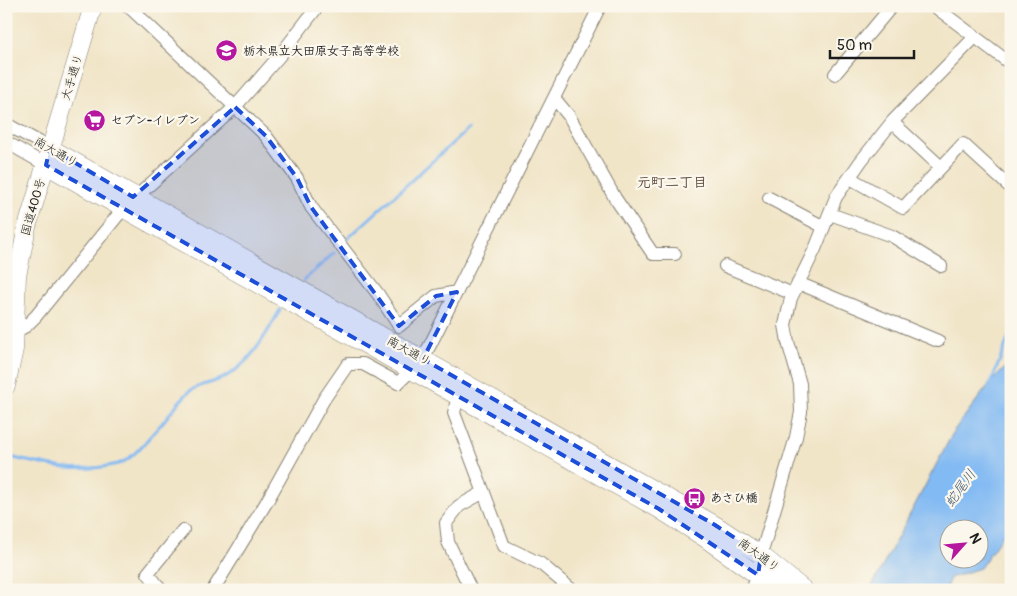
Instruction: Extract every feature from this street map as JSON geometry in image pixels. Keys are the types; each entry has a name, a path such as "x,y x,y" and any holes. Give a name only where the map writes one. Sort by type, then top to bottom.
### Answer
{"highway":[{"name":"大手通り","path":"48,156 93,6"},
{"name":"南大通り","path":"48,156 410,371 458,395 659,509 755,582 778,590"},
{"name":"国道400号","path":"6,386 11,366 10,334 26,227 48,156"},
{"name":"南大通り","path":"128,203 424,359 715,524 761,555 804,590"}],"street":[{"path":"128,6 182,59 266,136 297,178 311,208 378,294 399,326 436,296 457,292"},
{"path":"10,334 36,316 128,203 235,107 282,54 318,6"},
{"path":"213,590 266,503 324,399 348,364 363,364 398,383 424,359 600,6"},
{"path":"835,74 892,6"},
{"path":"934,6 1011,64"},
{"path":"755,582 761,555 796,437 801,412 800,384 785,325 795,288 830,214 836,197 892,122 974,38"},
{"path":"554,98 570,116 615,198 653,254 675,254"},
{"path":"892,122 941,167"},
{"name":"南大通り","path":"6,124 48,156"},
{"name":"南大通り","path":"6,142 48,156"},
{"path":"850,178 903,208 963,144 1009,186"},
{"path":"769,198 824,227"},
{"path":"830,214 892,236 941,266"},
{"path":"725,266 795,288 938,341"},
{"path":"458,395 454,413 504,546 541,564 572,590"},
{"path":"471,590 448,542 446,523 459,506 484,492"},
{"path":"161,590 148,573 183,530"}],"highlighted area":[{"path":"235,107 266,136 297,178 311,207 399,326 436,296 457,292 423,359 715,525 761,555 758,575 659,509 46,165 50,148 133,197"}],"water":[{"name":"蛇尾川","path":"1011,362 1011,524 990,554 990,518 940,518 940,568 980,568 950,578 945,590 870,590 955,429 990,383"}],"waterway":[{"path":"346,240 468,129"},
{"path":"304,280 334,253"},
{"path":"6,456 62,468 103,467 123,462 138,450 190,391 221,379 243,364 257,348 280,310"},
{"path":"990,385 1011,332"}],"place":[{"name":"栃木県立大田原女子高等学校","path":"227,51"},
{"name":"セブン-イレブン","path":"95,120"},
{"name":"あさひ橋","path":"694,498"}],"district":[{"name":"元町二丁目","path":"672,182"}]}
